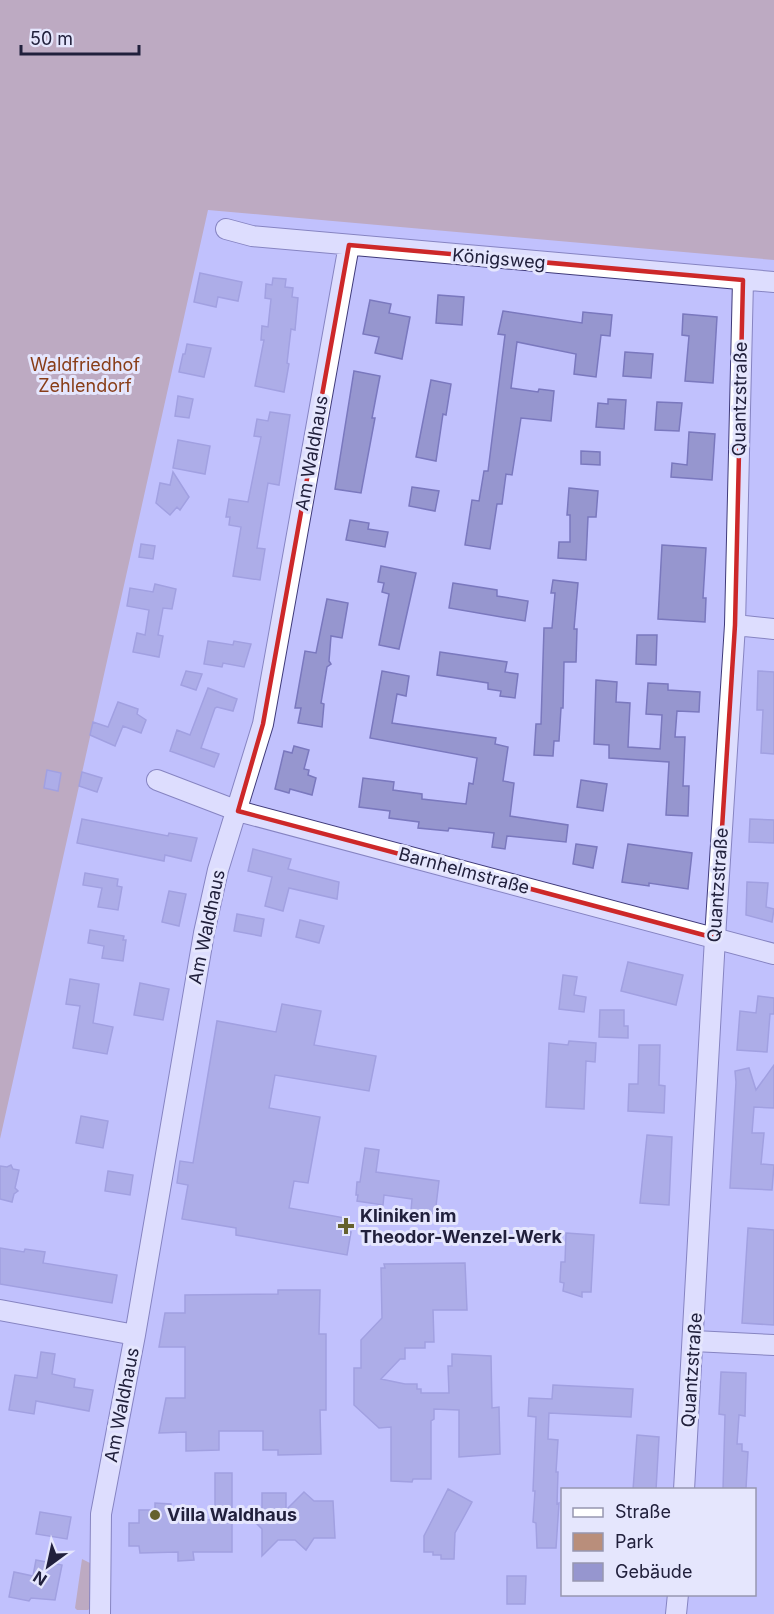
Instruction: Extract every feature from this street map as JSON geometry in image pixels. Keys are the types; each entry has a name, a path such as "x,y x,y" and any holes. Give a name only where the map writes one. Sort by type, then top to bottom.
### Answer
{"street":[{"name":"Königsweg","path":"226,229 252,236 774,282"},
{"name":"Am Waldhaus","path":"100,1614 101,1514 135,1335 204,933 218,870 263,724 350,245"},
{"name":"Quantzstraße","path":"684,1488 735,625 743,280"},
{"path":"735,625 774,629"},
{"name":"Barnhelmstraße","path":"157,780 237,811 774,954"},
{"path":"0,1310 135,1335"},
{"path":"694,1341 774,1345"},
{"path":"676,1614 678,1596"}],"highlighted area":[{"path":"349,245 743,280 735,625 715,938 238,811 263,724"}],"green space":[{"name":"Waldfriedhof Zehlendorf","path":"0,0 774,0 774,260 208,210 0,1139"},
{"path":"82,1559 92,1564 91,1608 88,1610 75,1608"}],"building":[{"path":"200,273 242,282 238,301 218,297 216,307 194,302"},
{"path":"273,278 286,279 285,287 293,288 292,297 298,298 295,330 291,329 287,363 289,364 284,392 255,386 264,340 261,340 262,326 268,327 271,299 265,298 266,284 272,285"},
{"path":"438,295 464,297 462,325 436,323"},
{"path":"370,300 391,304 389,313 410,317 402,359 375,353 379,337 363,334"},
{"path":"503,311 582,323 583,312 612,315 610,336 601,335 596,377 574,374 576,354 517,342 511,388 538,392 539,389 554,391 551,421 521,418 512,475 506,474 502,504 497,504 490,549 465,545 472,500 479,501 484,471 488,471 505,335 498,334"},
{"path":"683,314 717,317 713,383 685,381 689,336 682,335"},
{"path":"187,344 211,348 204,377 179,372"},
{"path":"625,352 653,354 651,378 623,376"},
{"path":"354,371 380,376 361,493 335,489"},
{"path":"431,380 451,384 446,415 443,414 436,461 416,457"},
{"path":"178,396 193,399 189,418 175,416"},
{"path":"608,399 626,400 624,429 596,427 598,403 608,404"},
{"path":"657,402 682,403 679,431 655,430"},
{"path":"270,412 290,415 279,485 268,483 257,548 265,549 260,580 233,576 241,527 229,525 230,517 226,517 229,499 248,502 261,437 254,436 257,419 268,421"},
{"path":"689,432 715,434 712,480 671,477 672,463 687,465"},
{"path":"178,440 210,446 205,474 173,468"},
{"path":"581,451 600,452 600,465 581,464"},
{"path":"173,472 189,497 180,510 177,507 170,515 156,503 160,483 170,485"},
{"path":"412,487 439,491 435,511 409,506"},
{"path":"569,488 598,491 596,517 588,517 586,560 558,558 559,542 570,542 570,515 567,515"},
{"path":"350,520 369,523 368,529 388,532 385,547 346,540"},
{"path":"141,544 155,546 153,559 139,557"},
{"path":"662,545 706,548 703,598 706,598 705,622 658,619"},
{"path":"381,566 416,573 399,649 379,645 389,594 382,592 384,583 378,582"},
{"path":"553,580 578,583 574,629 577,629 576,662 564,662 563,708 561,708 559,741 554,741 553,756 534,755 536,724 541,724 544,628 552,628 555,593 551,593"},
{"path":"453,583 497,590 497,596 528,601 525,621 449,608"},
{"path":"155,584 176,589 172,609 163,608 158,635 163,636 159,657 133,652 137,633 145,635 149,610 127,606 130,588 153,592"},
{"path":"327,599 348,603 342,638 331,636 329,661 331,664 327,667 321,703 324,704 322,727 298,723 301,708 295,708 305,651 316,653"},
{"path":"637,635 657,635 656,665 636,664"},
{"path":"208,641 233,645 234,641 251,644 244,667 223,663 222,667 204,664"},
{"path":"440,652 507,662 505,672 518,674 515,698 500,696 501,691 488,689 488,683 437,675"},
{"path":"186,671 202,674 196,690 181,685"},
{"path":"382,671 409,676 406,696 397,694 392,723 496,738 495,744 508,747 503,781 514,783 510,816 568,825 566,842 507,836 505,849 492,847 494,833 449,828 448,831 418,828 419,822 389,818 390,811 359,807 363,778 394,782 393,790 422,794 422,799 466,804 469,783 473,784 477,758 370,738"},
{"path":"758,671 774,672 774,754 761,753 763,710 757,710"},
{"path":"596,680 617,682 616,702 630,703 628,747 660,749 662,715 646,714 648,683 668,684 668,690 700,692 699,712 677,711 675,737 685,737 683,786 689,786 688,816 666,815 669,762 609,758 609,745 594,744"},
{"path":"208,688 237,699 233,711 215,708 201,748 219,754 214,767 170,751 177,730 190,735"},
{"path":"118,702 138,709 137,714 146,720 141,733 123,726 115,746 90,735 93,722 108,727"},
{"path":"294,746 309,750 304,769 309,770 308,775 316,778 312,795 290,789 289,793 275,789 284,751 292,753"},
{"path":"47,770 61,773 58,791 44,788"},
{"path":"82,772 102,778 97,792 79,786"},
{"path":"581,780 607,784 603,811 577,807"},
{"path":"82,819 168,836 169,833 197,838 191,861 165,855 164,861 77,843"},
{"path":"750,819 774,820 774,843 749,842"},
{"path":"576,844 597,847 593,868 573,864"},
{"path":"628,844 692,853 688,889 649,883 649,886 622,882"},
{"path":"253,849 291,859 288,869 339,882 337,899 289,888 283,911 265,906 272,877 248,871"},
{"path":"85,873 118,879 117,886 122,887 118,910 98,907 102,888 83,885"},
{"path":"747,882 768,883 766,907 774,909 772,922 746,915"},
{"path":"169,891 186,894 179,926 162,922"},
{"path":"237,914 264,919 261,936 234,931"},
{"path":"300,920 324,926 319,943 296,937"},
{"path":"90,930 124,936 123,940 126,940 123,961 102,958 104,946 88,943"},
{"path":"628,962 683,975 676,1005 621,991"},
{"path":"563,975 577,977 574,995 586,997 584,1012 559,1009"},
{"path":"70,979 99,984 93,1023 113,1027 107,1054 73,1048 80,1006 66,1004"},
{"path":"140,983 169,989 163,1020 134,1015"},
{"path":"758,996 774,998 774,1014 770,1014 767,1052 737,1050 740,1011 756,1013"},
{"path":"282,1004 321,1011 314,1045 376,1056 369,1091 275,1075 269,1108 320,1117 308,1183 294,1181 289,1208 345,1218 342,1231 351,1232 347,1255 236,1235 236,1228 182,1219 188,1185 177,1183 180,1161 193,1163 217,1021 276,1032"},
{"path":"600,1010 624,1010 624,1026 628,1026 628,1038 599,1037"},
{"path":"569,1041 596,1043 595,1062 586,1061 584,1109 546,1107 549,1043 568,1045"},
{"path":"639,1045 660,1045 659,1085 665,1086 664,1113 628,1111 629,1084 638,1084"},
{"path":"774,1065 774,1108 754,1107 752,1133 764,1133 761,1164 774,1165 772,1190 730,1188 735,1071 749,1068 756,1090"},
{"path":"81,1116 108,1121 103,1148 76,1143"},
{"path":"647,1135 672,1137 669,1205 640,1203"},
{"path":"365,1148 379,1150 376,1172 439,1181 435,1214 411,1211 412,1199 384,1195 383,1205 357,1201 357,1182 360,1182"},
{"path":"11,1165 13,1169 19,1170 15,1188 18,1191 14,1194 12,1202 0,1199 0,1166"},
{"path":"108,1171 133,1175 130,1195 105,1191"},
{"path":"748,1228 774,1230 774,1325 742,1323"},
{"path":"566,1233 594,1235 591,1292 582,1292 582,1297 563,1291 564,1283 560,1282 561,1262 565,1262"},
{"path":"0,1248 24,1252 25,1249 45,1252 43,1263 117,1275 112,1303 0,1284"},
{"path":"465,1263 467,1310 433,1310 434,1342 425,1342 425,1348 405,1348 405,1359 400,1359 381,1379 417,1384 417,1389 421,1389 421,1393 449,1393 448,1366 452,1366 452,1354 491,1356 492,1408 499,1407 500,1454 459,1457 459,1410 434,1409 434,1419 431,1421 431,1479 413,1479 412,1482 391,1481 391,1427 379,1428 354,1405 354,1368 361,1368 361,1340 382,1318 381,1268 385,1268 384,1264"},
{"path":"278,1290 320,1290 319,1334 326,1334 326,1410 320,1410 321,1454 278,1455 278,1450 263,1450 263,1431 219,1431 219,1450 186,1451 186,1432 159,1433 166,1398 185,1398 185,1347 159,1347 165,1313 185,1313 185,1295 278,1294"},
{"path":"41,1352 55,1354 52,1374 75,1379 74,1387 93,1390 89,1411 36,1401 34,1414 9,1410 15,1375 37,1378"},
{"path":"721,1372 746,1373 745,1416 739,1415 737,1444 742,1444 742,1451 748,1452 746,1488 723,1488 725,1415 719,1414"},
{"path":"553,1385 633,1389 631,1417 549,1413 548,1439 558,1440 556,1472 558,1472 557,1504 559,1503 556,1548 537,1548 536,1523 533,1522 536,1417 528,1416 529,1398 552,1399"},
{"path":"637,1435 659,1437 656,1488 633,1488"},
{"name":"Villa Waldhaus","path":"215,1473 232,1473 232,1552 193,1552 194,1560 178,1561 178,1552 140,1553 139,1546 129,1546 129,1523 139,1523 139,1510 155,1510 155,1503 171,1504 171,1520 215,1520"},
{"path":"448,1489 472,1502 455,1533 454,1559 441,1559 441,1555 424,1552 424,1536"},
{"path":"304,1492 314,1501 333,1501 335,1538 314,1538 306,1550 295,1540 278,1540 262,1556 262,1529 254,1521 262,1513 262,1493 286,1493 286,1510"},
{"path":"40,1512 71,1517 67,1539 36,1534"},
{"path":"36,1560 62,1565 55,1600 31,1598 29,1601 9,1597 14,1572 33,1576"},
{"path":"507,1576 526,1576 525,1604 507,1604"}],"place":[{"name":"Kliniken im Theodor-Wenzel-Werk","path":"346,1226"},
{"name":"Villa Waldhaus","path":"155,1515"}]}
